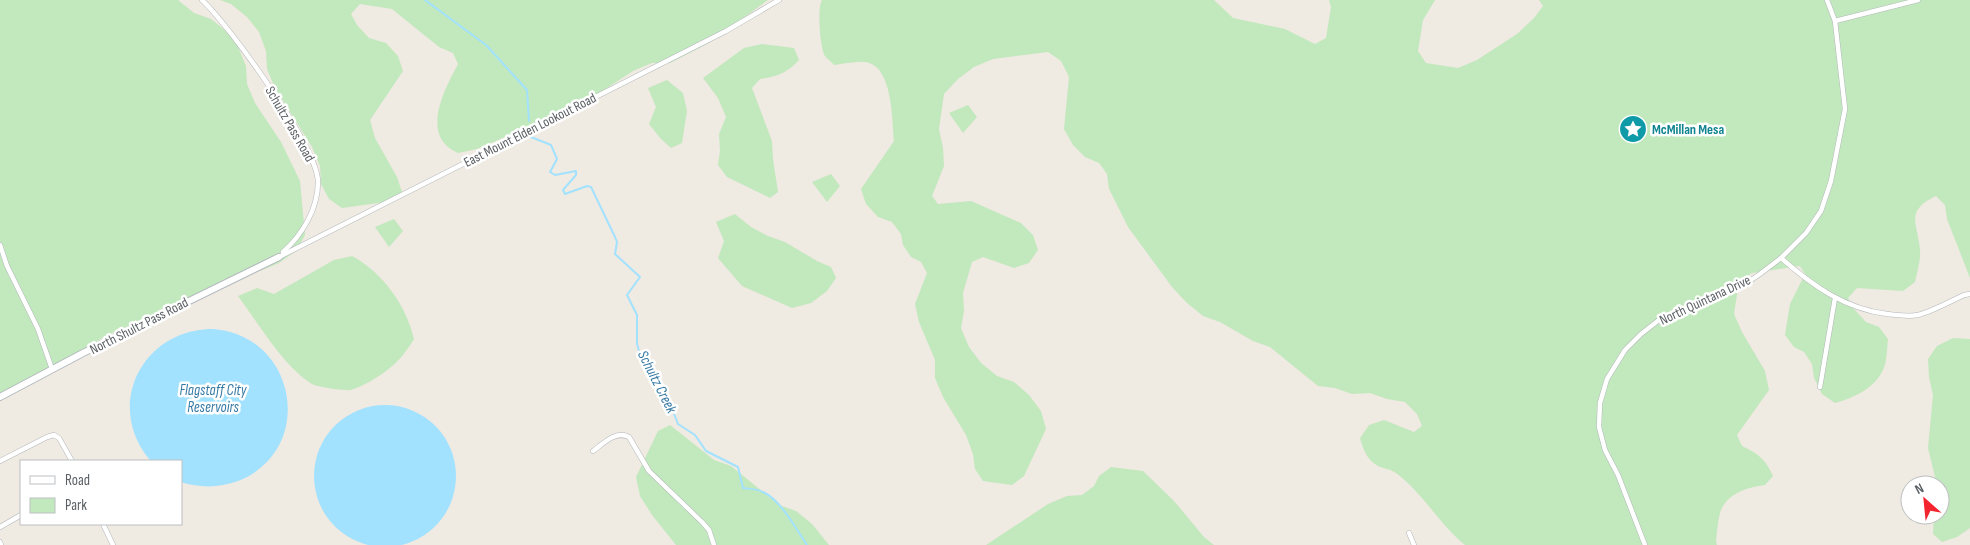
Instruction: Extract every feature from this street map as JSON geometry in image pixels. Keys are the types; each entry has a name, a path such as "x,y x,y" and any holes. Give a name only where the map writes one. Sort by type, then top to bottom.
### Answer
{"street":[{"name":"Schultz Pass Road","path":"202,0 234,39 278,101 313,158 318,182 312,213 295,241 279,257"},
{"name":"East Mount Elden Lookout Road","path":"279,257 726,31 779,0"},
{"name":"North Quintana Drive","path":"1645,545 1618,475 1605,450 1599,427 1600,403 1608,379 1625,350 1641,334 1660,320 1739,288 1781,258 1806,233 1822,211 1831,181 1844,109 1835,22 1827,0"},
{"path":"1835,22 1918,0"},
{"path":"0,245 7,266 38,329 52,369"},
{"name":"North Shultz Pass Road","path":"0,397 52,369 279,257"},
{"path":"1781,258 1803,278 1835,298 1870,312 1905,316 1918,315 1970,294"},
{"path":"1820,387 1835,298"},
{"path":"593,451 613,436 620,434 629,436 649,472 702,522 709,530 714,545"},
{"path":"0,461 54,435 59,438 71,460"},
{"path":"0,527 20,516"},
{"path":"103,525 113,545"},
{"path":"1410,533 1414,545"}],"green space":[{"path":"0,0 178,0 194,13 211,19 226,31 238,47 246,66 247,84 255,103 281,142 300,181 305,235 296,251 279,263 260,271 242,272 223,280 163,318 144,326 126,327 107,335 26,387 0,396"},
{"path":"220,0 768,0 709,43 670,63 652,63 633,71 552,124 533,132 515,133 477,149 458,153 445,144 437,126 440,104 458,64 453,53 439,47 392,9 360,4 351,14 357,25 369,38 386,43 398,56 403,71 370,120 375,138 397,177 402,192 393,201 342,208 329,199 321,184 320,166 312,147 275,88 267,69 266,51 259,32 247,17 231,4"},
{"path":"822,0 1214,0 1233,18 1285,29 1315,44 1326,38 1331,7 1329,0 1435,0 1423,20 1418,51 1426,63 1458,68 1477,60 1517,34 1534,18 1543,6 1539,0 1970,0 1970,278 1947,219 1945,205 1936,196 1920,207 1916,213 1915,219 1920,254 1915,282 1903,291 1857,288 1848,298 1854,309 1866,322 1879,327 1888,339 1887,355 1883,370 1869,387 1856,395 1835,403 1822,394 1814,378 1812,364 1804,352 1794,347 1785,335 1790,304 1805,274 1800,266 1752,273 1739,282 1734,314 1742,332 1765,371 1769,390 1737,435 1742,446 1753,451 1761,458 1773,476 1765,485 1741,491 1727,501 1721,509 1717,545 1465,545 1447,528 1406,481 1394,472 1374,464 1366,454 1360,438 1369,425 1384,420 1414,432 1422,426 1417,414 1405,402 1387,399 1370,393 1352,394 1335,388 1318,386 1270,347 1253,341 1220,322 1203,316 1187,303 1172,287 1128,227 1109,189 1107,174 1099,163 1085,157 1073,145 1064,129 1069,77 1061,61 1048,52 993,59 974,67 958,79 944,94 939,129 944,166 932,196 938,204 971,201 1021,223 1033,235 1038,250 1029,263 1014,268 983,257 972,262 963,293 964,311 961,328 969,347 981,363 997,376 1014,382 1029,395 1041,411 1046,429 1024,476 1012,485 983,481 975,469 973,454 966,435 943,397 935,378 935,360 919,322 915,304 927,273 921,262 911,257 903,245 901,234 892,222 878,217 866,204 861,189 894,141 891,108 886,83 874,65 865,62 854,62 834,65 825,56 820,28 820,4"},
{"path":"762,44 794,48 799,60 782,73 760,79 752,88 772,141 778,192 770,198 727,177 718,165 720,151 719,134 726,117 718,98 703,78 744,48"},
{"path":"667,80 683,93 687,111 682,143 671,148 649,124 656,107 648,88"},
{"path":"968,105 977,117 963,133 949,113"},
{"path":"831,174 840,186 827,202 812,182"},
{"path":"735,214 751,227 785,242 831,267 836,278 827,291 811,303 792,308 742,286 718,258 724,241 716,222"},
{"path":"394,219 403,231 389,247 375,227"},
{"path":"352,256 374,271 392,291 405,314 414,339 396,363 378,377 363,385 347,390 319,386 312,384 301,376 281,356 238,296 257,288 274,294 334,260"},
{"path":"1953,338 1970,339 1970,528 1957,537 1942,542 1933,534 1933,525 1950,525 1950,475 1935,475 1928,448 1933,395 1928,359 1937,346"},
{"path":"670,425 714,460 731,466 779,505 796,511 812,524 829,545 676,545 652,515 640,496 636,477 658,431"},
{"path":"1111,467 1143,471 1174,501 1204,537 1214,545 986,545 1048,504 1067,496 1082,495 1094,486 1099,476"}],"water":[{"name":"Flagstaff City Reservoirs","path":"213,329 241,336 263,351 279,372 287,396 287,421 279,445 263,466 238,481 224,485 202,486 182,482 182,460 150,460 137,439 130,417 131,395 138,374 150,356 167,342 188,332"},
{"path":"371,406 399,406 412,410 424,417 444,437 451,449 455,462 455,490 451,503 444,515 424,535 412,542 399,546 371,546 358,542 346,535 326,515 319,503 315,490 315,462 319,449 326,437 346,417 358,410"}],"waterway":[{"name":"Schultz Creek","path":"425,0 486,45 527,90 529,121"},
{"name":"Schultz Creek","path":"531,137 551,145 557,159 550,172 555,175 576,171 576,175 563,190 565,194 587,186 591,187 617,242 615,254 640,277 627,295 637,315 637,344 640,354 665,391 678,424 695,435 706,451 738,467 743,488 761,491 776,501 807,545"}],"place":[{"name":"McMillan Mesa","path":"1633,129"}]}
